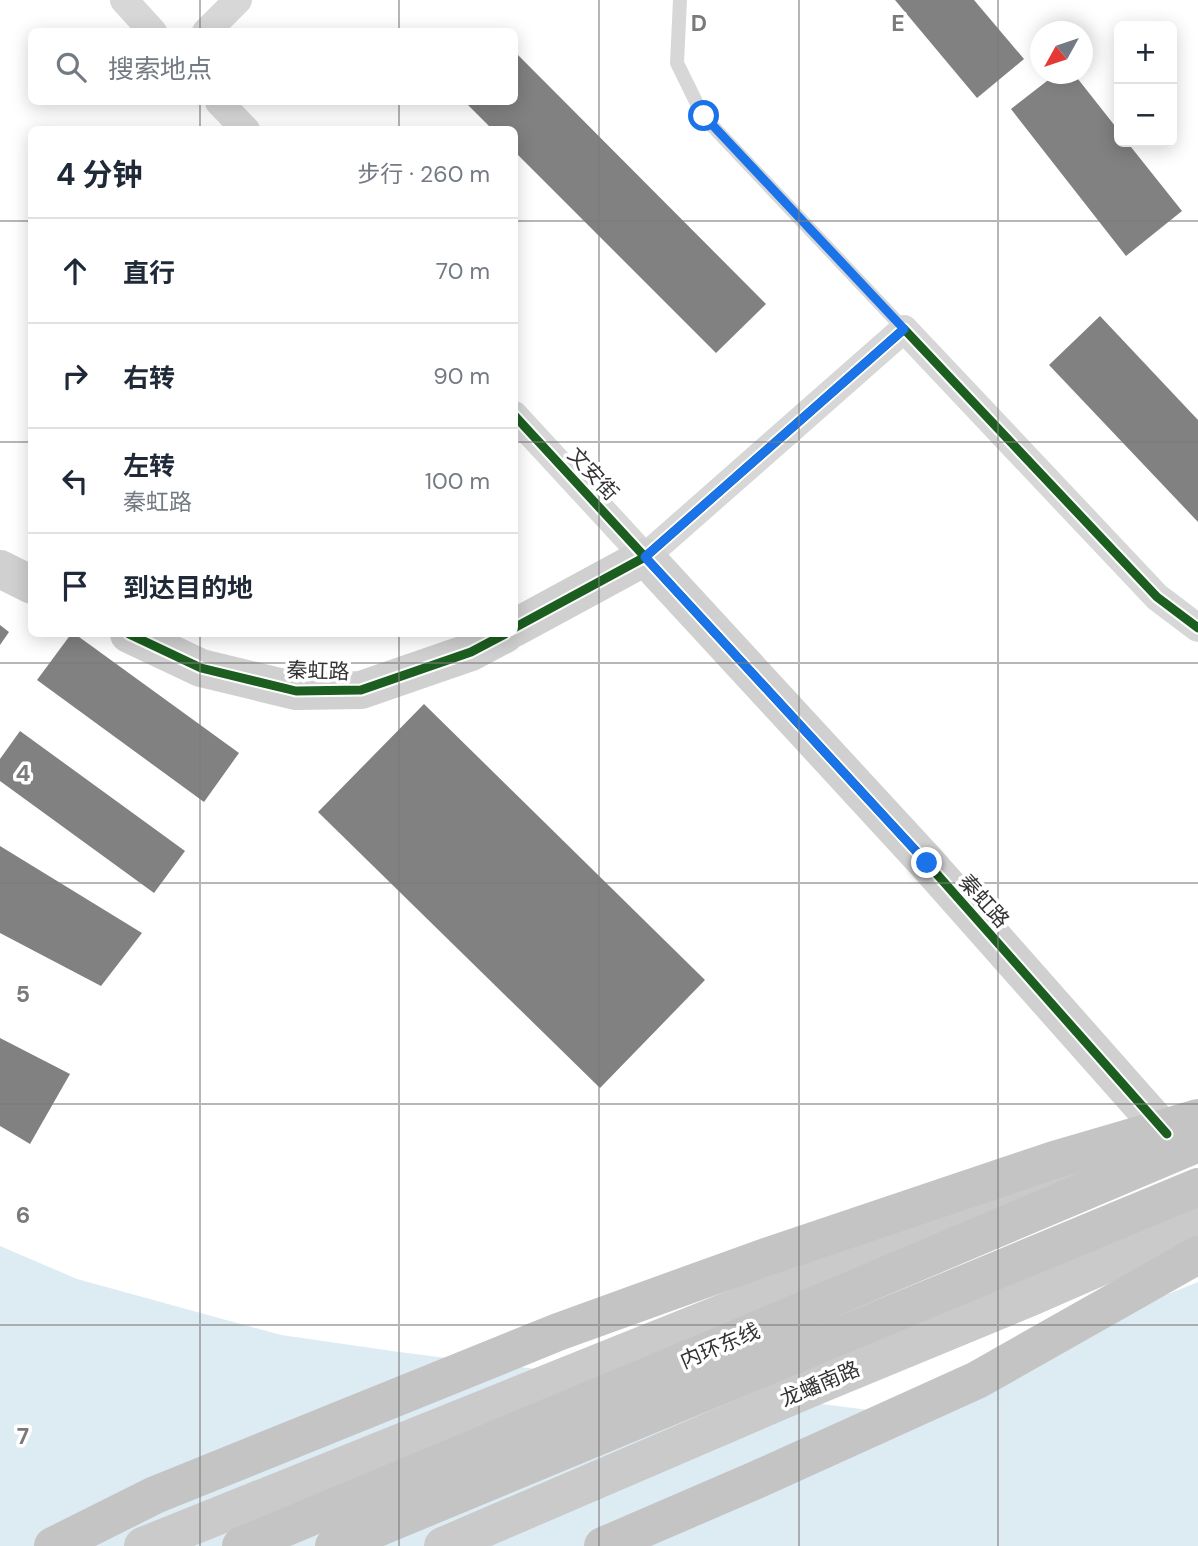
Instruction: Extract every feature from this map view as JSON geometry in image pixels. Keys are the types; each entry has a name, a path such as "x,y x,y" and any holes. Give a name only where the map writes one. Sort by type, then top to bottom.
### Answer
{"highway":[{"path":"53,1546 155,1496 558,1332 760,1259 1054,1160 1190,1129"},
{"name":"内环东线","path":"242,1546 691,1358 1190,1129"},
{"name":"内环东线","path":"334,1546 1198,1187"},
{"path":"603,1546 977,1380 1198,1255"}],"main road":[{"path":"143,1546 591,1365 1190,1129 1198,1203"},
{"name":"龙蟠南路","path":"443,1546 1198,1224"}],"street":[{"path":"124,0 149,28"},
{"path":"210,28 238,0"},
{"path":"222,105 242,126"},
{"path":"518,626 645,557 904,329 1157,597 1198,628"},
{"name":"文安街","path":"518,419 645,557"},
{"name":"秦虹路","path":"645,557 927,863 1190,1129"},
{"path":"0,569 28,583"},
{"name":"秦虹路","path":"135,637 201,668 296,691 361,690 471,652 499,637"}],"lane":[{"path":"680,0 677,63 704,116 904,329"}],"shaded area":[{"path":"0,1246 77,1279 281,1335 878,1411 1198,1282 1198,1546 0,1546"}],"building":[{"path":"895,0 974,0 1024,59 977,98"},
{"path":"518,55 766,304 716,353 518,155 518,126 489,126 468,105 518,105"},
{"path":"1043,84 1082,84 1114,125 1114,147 1131,147 1182,211 1126,256 1011,109"},
{"path":"1100,316 1198,420 1198,522 1049,365"},
{"path":"0,625 9,632 0,645"},
{"path":"69,637 79,637 239,753 204,802 37,680"},
{"path":"424,704 705,980 600,1088 318,812"},
{"path":"20,731 185,851 154,893 0,781 0,759"},
{"path":"0,846 142,933 101,986 0,933"},
{"path":"0,1038 70,1074 30,1144 0,1126"}],"cycle path":[{"path":"518,419 645,557 904,329 1157,597 1198,628"},
{"path":"518,626 645,557 927,863 1167,1134"},
{"path":"135,637 201,668 296,691 361,690 471,652 499,637"}],"route":[{"path":"704,116 904,329 645,557 927,863"}]}
